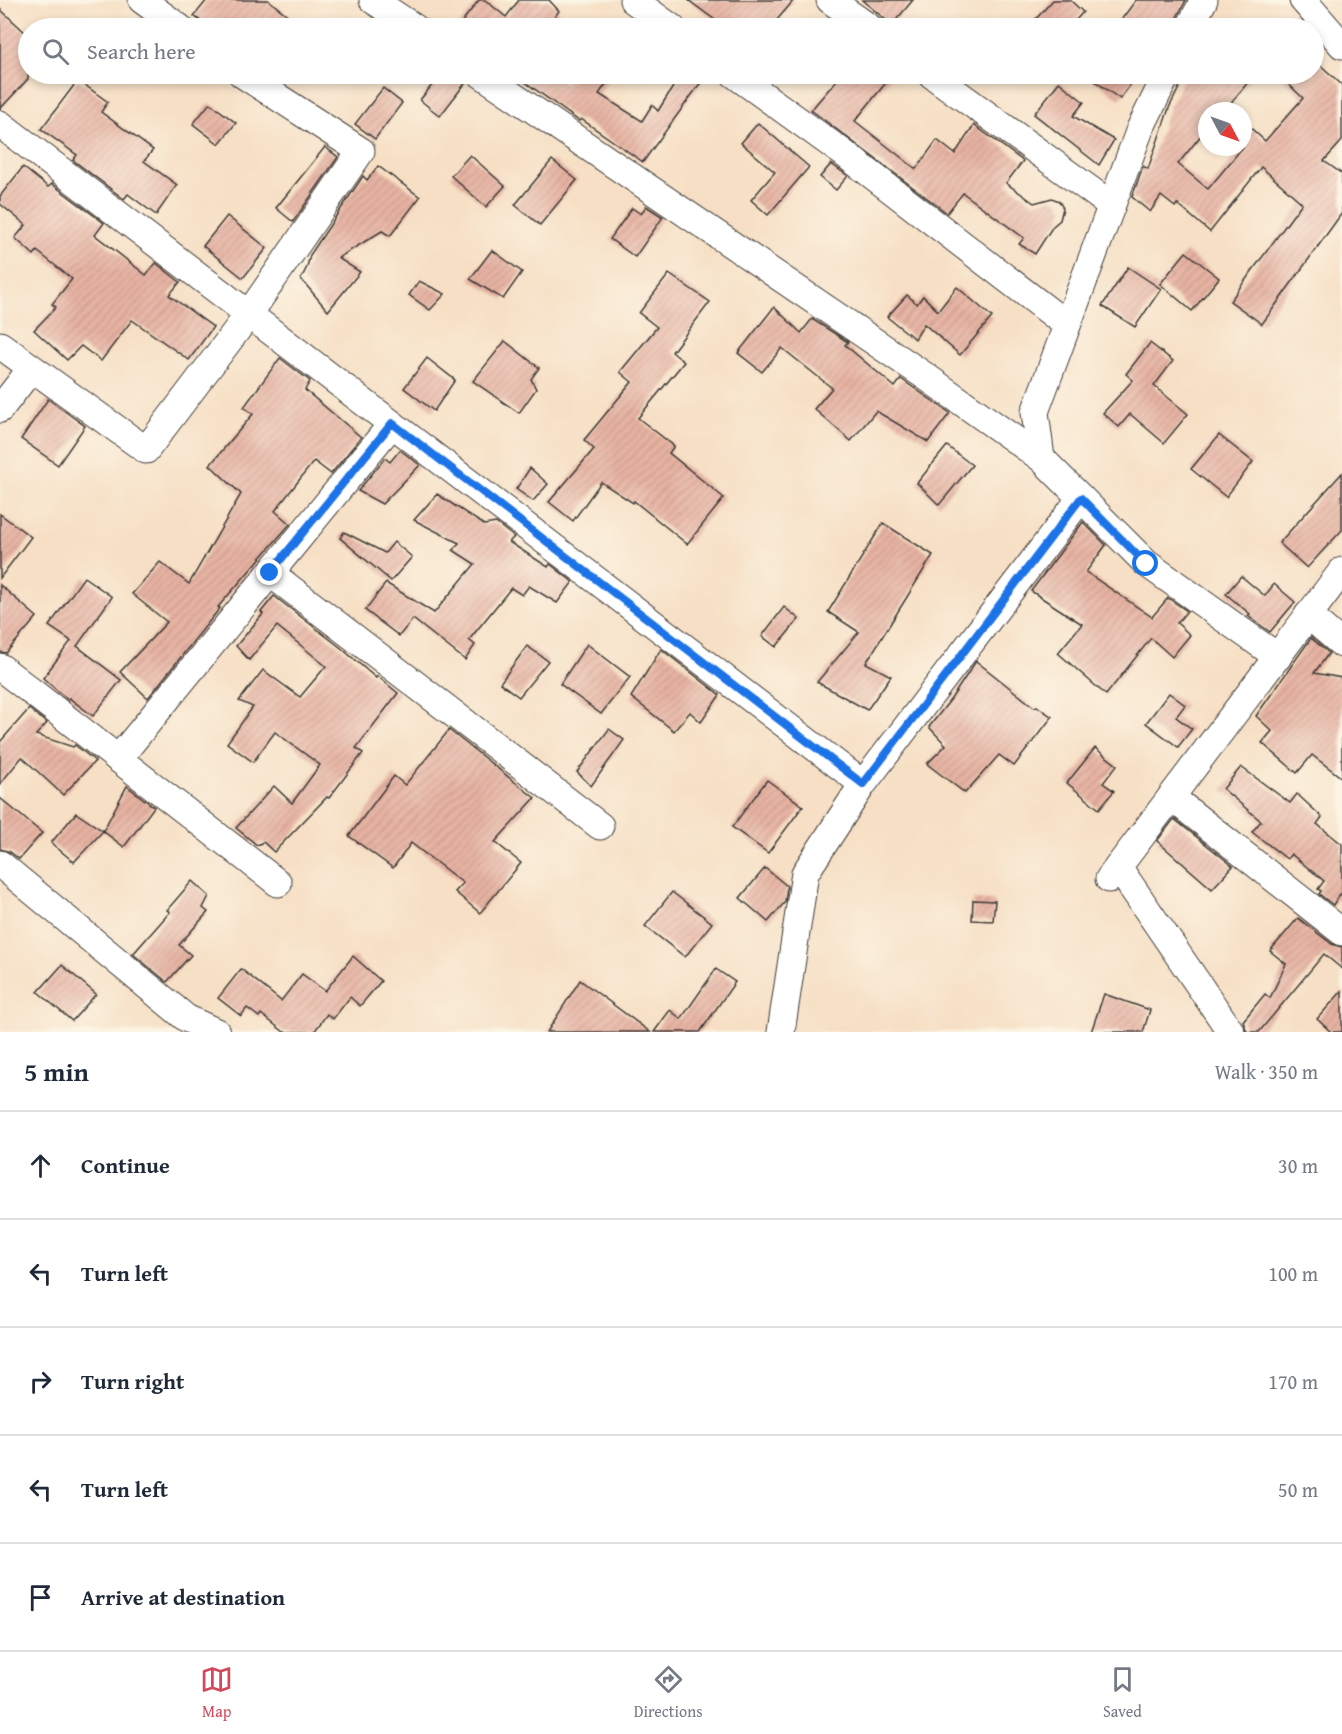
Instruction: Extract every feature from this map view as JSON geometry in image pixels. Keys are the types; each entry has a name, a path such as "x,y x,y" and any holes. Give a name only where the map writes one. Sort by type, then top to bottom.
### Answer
{"street":[{"path":"142,0 166,18"},
{"path":"373,0 400,18"},
{"path":"633,0 658,18"},
{"path":"831,0 856,18"},
{"path":"1195,18 1204,0"},
{"path":"1303,0 1319,18"},
{"path":"1324,24 1342,45"},
{"path":"0,345 146,450 249,314 361,151 257,84"},
{"path":"496,84 925,376 1041,458 1146,564 1278,657"},
{"path":"748,84 842,152 1066,326"},
{"path":"945,84 1111,205"},
{"path":"1041,458 1035,412 1140,129 1162,84"},
{"path":"0,124 863,784"},
{"path":"0,409 31,369"},
{"path":"118,759 392,423"},
{"path":"781,1032 805,873 863,784 1081,498"},
{"path":"1231,1032 1113,873 1342,571"},
{"path":"270,573 600,826"},
{"path":"1308,615 1342,644"},
{"path":"0,667 278,883"},
{"path":"1171,797 1342,932"},
{"path":"0,864 186,1018 216,1032"}],"building":[{"path":"207,0 268,0 291,18 197,18 194,16"},
{"path":"479,0 485,0 506,17 519,0 549,0 559,11 554,18 465,18"},
{"path":"688,0 794,0 779,18 712,18"},
{"path":"862,0 913,0 898,18 884,18"},
{"path":"1053,0 1070,0 1083,12 1078,18 1037,18"},
{"path":"1136,0 1186,0 1177,18 1122,18"},
{"path":"0,9 18,26 18,84 23,84 0,109"},
{"path":"1324,68 1342,85 1342,141 1324,161 1342,174 1342,213 1262,324 1230,301 1302,203 1261,167 1210,232 1177,204 1175,207 1161,196 1150,212 1132,197 1143,166 1148,169 1169,108 1181,84 1247,84 1232,102 1198,102 1198,139 1178,164 1208,189 1236,156 1252,156 1252,129 1265,141 1303,98 1288,84 1324,84"},
{"path":"75,84 83,84 108,102 101,112 153,150 144,161 177,185 156,215 128,194 124,199 73,160 77,155 41,129"},
{"path":"433,84 465,84 440,116 420,100"},
{"path":"528,84 606,84 599,94 642,121 652,105 658,111 675,84 700,84 643,162 581,119 579,121"},
{"path":"833,84 885,84 855,121 916,169 937,140 955,154 974,125 1023,161 1006,183 1034,203 1052,198 1059,201 1063,208 1060,220 1053,226 1035,254 1019,244 1024,238 963,193 947,213 811,110"},
{"path":"1057,84 1062,84 1084,102 1073,116 1114,140 1099,165 1034,114"},
{"path":"1099,84 1131,84 1120,99"},
{"path":"383,88 402,103 375,139 355,124"},
{"path":"210,103 236,123 219,144 193,124"},
{"path":"758,123 809,167 768,215 751,200 775,172 741,143"},
{"path":"325,147 338,157 293,222 276,208"},
{"path":"470,155 505,186 486,207 451,176"},
{"path":"552,160 577,180 540,225 515,205"},
{"path":"831,164 848,176 836,190 820,177"},
{"path":"378,166 420,197 390,236 382,231 338,258 360,272 328,311 301,279 310,255 363,176 367,180"},
{"path":"23,167 48,187 52,184 104,223 95,235 146,275 156,263 180,282 169,295 213,327 189,360 132,320 101,361 81,346 67,360 34,330 56,307 52,304 72,279 37,251 34,255 15,238 26,225 0,204 0,196"},
{"path":"646,206 663,217 635,257 610,239 632,208 641,214"},
{"path":"227,216 267,248 243,278 203,246"},
{"path":"492,250 522,272 503,299 470,279"},
{"path":"1186,252 1219,278 1192,311 1160,284"},
{"path":"1128,267 1161,289 1135,327 1102,306"},
{"path":"669,274 710,302 672,352 684,362 638,418 674,446 669,453 724,498 687,544 634,501 633,503 601,482 573,521 549,502 594,449 584,440 632,382 620,372 657,327 639,313"},
{"path":"419,281 445,294 430,310 409,295"},
{"path":"957,287 992,317 960,355 924,324 915,339 887,317 907,295 917,304 923,296 938,311"},
{"path":"774,307 801,333 812,319 848,342 845,345 895,387 901,379 950,413 928,442 876,411 851,441 814,409 832,388 782,348 762,372 738,353"},
{"path":"505,341 539,368 531,379 536,389 519,413 473,381"},
{"path":"1150,343 1173,361 1154,386 1188,414 1164,443 1130,414 1119,427 1103,413 1133,380 1126,374"},
{"path":"280,358 310,381 305,390 361,437 331,474 314,461 275,511 290,524 218,607 220,608 148,698 120,672 167,622 132,594 160,562 189,584 241,494 210,465 253,414 244,407"},
{"path":"427,358 455,380 434,411 404,388"},
{"path":"48,399 85,426 58,465 21,439"},
{"path":"1219,435 1253,462 1226,497 1191,469"},
{"path":"947,446 972,465 939,505 917,483"},
{"path":"400,450 420,465 382,504 358,491 385,458 390,462"},
{"path":"530,468 548,484 533,501 516,489"},
{"path":"1342,473 1342,530 1307,568 1279,543"},
{"path":"437,494 484,525 496,523 514,537 509,542 548,567 550,564 573,582 557,603 529,586 522,595 511,588 469,640 475,645 465,660 413,619 399,636 365,610 386,583 434,613 475,564 453,550 459,543 414,520"},
{"path":"0,514 31,537 0,578"},
{"path":"1083,522 1106,545 1086,572 1152,617 1168,598 1187,611 1177,623 1190,635 1172,657 1151,638 1106,695 1058,653 1082,624 1031,591"},
{"path":"883,523 933,555 866,663 891,676 867,710 817,682 859,632 828,612"},
{"path":"344,532 385,553 394,542 412,557 391,581 340,538"},
{"path":"1241,576 1265,596 1274,584 1295,602 1270,632 1248,616 1250,614 1226,594"},
{"path":"84,577 112,597 77,646 121,680 93,716 69,698 68,700 43,678 71,641 49,626"},
{"path":"0,585 37,617 6,653 0,652"},
{"path":"274,596 398,693 356,748 363,753 329,798 327,797 274,852 263,842 257,845 236,828 274,786 292,803 320,765 275,732 253,762 227,743 253,707 239,701 263,670 300,697 326,666 277,626 249,660 236,646 263,614 261,612"},
{"path":"784,607 799,619 776,647 762,636"},
{"path":"1311,638 1329,653 1314,673 1342,678 1342,778 1312,755 1297,773 1262,743 1272,731 1256,716"},
{"path":"587,644 630,677 601,714 560,684"},
{"path":"527,646 548,661 519,697 500,683"},
{"path":"661,649 720,695 701,722 690,712 674,731 631,697"},
{"path":"976,661 1034,707 1037,706 1052,717 1014,766 999,755 965,793 927,764 946,745 929,727"},
{"path":"1169,693 1185,705 1176,717 1192,729 1178,747 1146,723"},
{"path":"29,709 47,723 36,735 73,747 75,745 95,761 63,795 22,757 0,784 0,742"},
{"path":"609,729 624,740 591,786 577,772"},
{"path":"449,730 535,798 495,842 521,863 480,913 455,892 463,883 411,843 393,868 349,836 394,776 405,785"},
{"path":"1095,748 1117,765 1103,783 1114,791 1099,809 1067,783"},
{"path":"1241,767 1290,803 1297,794 1322,817 1317,824 1342,844 1342,895 1340,894 1333,905 1319,894 1321,891 1318,889 1324,881 1291,854 1287,859 1252,832 1261,821 1223,789"},
{"path":"767,780 803,806 768,853 732,827"},
{"path":"127,786 154,807 124,847 103,831"},
{"path":"0,798 42,833 19,859 10,852 0,849"},
{"path":"76,813 103,831 74,862 51,843"},
{"path":"1174,819 1233,866 1212,889 1157,841"},
{"path":"765,868 787,886 785,902 768,922 740,898"},
{"path":"192,881 209,896 203,908 208,912 179,945 191,955 167,982 133,954 170,912 167,910"},
{"path":"672,892 712,923 685,957 645,926"},
{"path":"973,900 995,901 993,921 972,920"},
{"path":"1298,918 1332,944 1342,947 1342,969 1324,954 1259,1032 1247,1032 1243,1021 1265,994 1270,998 1286,964 1270,951"},
{"path":"353,956 381,981 360,1006 350,997 333,1019 327,1014 314,1032 284,1032 261,1014 259,1017 247,1008 241,1016 218,998 241,969 281,1001 302,974 325,991"},
{"path":"62,965 96,994 72,1021 38,992"},
{"path":"716,969 735,982 700,1032 654,1032 670,1010 681,1019"},
{"path":"580,980 650,1032 547,1032"},
{"path":"1342,991 1342,1032 1331,1032 1317,1019"},
{"path":"1104,994 1150,1010 1143,1032 1091,1032"}],"route":[{"path":"270,573 392,423 863,784 1081,498 1146,564"}]}
